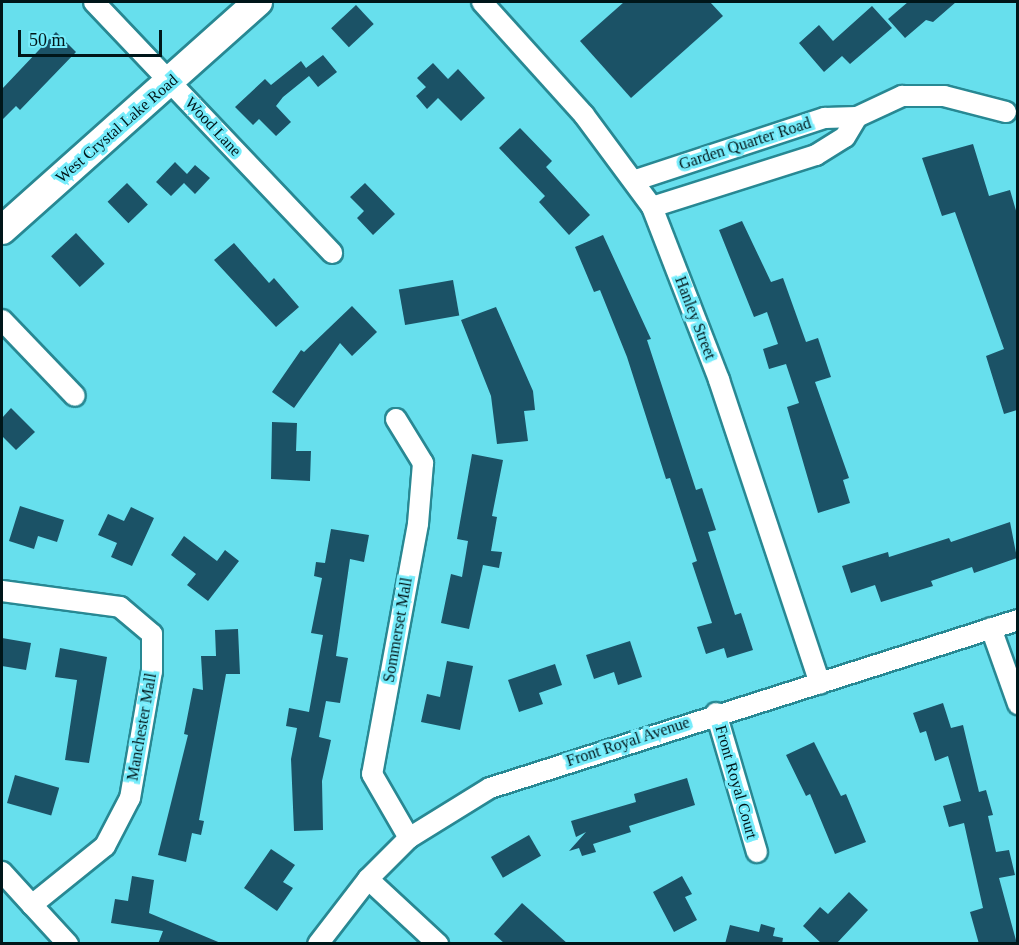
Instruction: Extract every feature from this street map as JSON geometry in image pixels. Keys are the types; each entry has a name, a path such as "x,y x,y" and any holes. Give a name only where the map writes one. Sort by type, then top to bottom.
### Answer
{"street":[{"name":"Wood Lane","path":"94,2 332,253"},
{"name":"West Crystal Lake Road","path":"2,230 171,82 258,2"},
{"name":"Hanley Street","path":"482,2 584,115 636,180 652,207 719,380 820,684"},
{"name":"Garden Quarter Road","path":"636,180 825,118 857,117 902,96 944,96 1006,112"},
{"name":"Garden Quarter Road","path":"652,207 816,155 845,137 857,117"},
{"path":"2,320 75,396"},
{"name":"Sommerset Mall","path":"396,419 423,463 418,524 372,774 409,838"},
{"name":"Manchester Mall","path":"2,591 120,607 152,634 152,671 130,798 105,846 32,905"},
{"name":"Front Royal Avenue","path":"318,944 368,879 409,838 490,788 716,713 820,684 1017,620"},
{"path":"991,628 1017,704"},
{"name":"Front Royal Court","path":"716,713 757,852"},
{"path":"2,872 68,944"},
{"path":"368,879 438,944"}],"building":[{"path":"624,2 710,2 723,16 631,98 580,41"},
{"path":"908,2 956,2 933,22 926,20 905,38 888,19"},
{"path":"356,5 374,24 349,47 331,28"},
{"path":"872,6 892,28 850,64 842,56 824,72 799,43 819,25 833,41"},
{"path":"56,32 76,52 20,110 16,106 2,120 2,89"},
{"path":"323,55 337,72 318,87 309,76 283,97 276,106 291,122 276,136 259,119 253,125 235,107 265,79 271,85 301,61 306,68"},
{"path":"433,63 448,79 458,69 485,98 461,121 438,98 427,109 416,96 426,87 417,78"},
{"path":"520,128 552,161 546,167 590,215 569,235 539,202 545,196 499,148"},
{"path":"973,144 989,196 1010,190 1017,214 1017,410 1004,414 986,356 1004,349 955,212 942,216 922,158"},
{"path":"175,162 187,174 195,165 210,178 195,194 184,183 171,196 156,182"},
{"path":"127,183 148,205 128,223 108,202"},
{"path":"365,183 395,214 373,235 357,218 364,211 350,197"},
{"path":"742,221 771,282 783,278 806,342 818,338 831,377 815,382 849,478 843,480 850,503 818,513 787,407 799,403 786,364 769,369 763,349 778,344 767,312 754,317 719,230"},
{"path":"76,233 105,264 80,287 51,256"},
{"path":"603,235 651,339 647,340 696,490 702,488 716,530 708,532 735,615 741,613 753,650 727,658 724,648 706,654 697,627 712,623 692,563 697,561 670,478 666,479 627,357 600,290 594,292 575,247"},
{"path":"234,243 269,283 274,278 299,307 276,327 214,260"},
{"path":"453,280 459,315 405,325 399,290"},
{"path":"352,306 377,332 352,356 340,343 294,408 272,392 301,350 304,352"},
{"path":"496,307 533,391 535,410 524,411 528,441 497,444 491,396 461,320"},
{"path":"11,408 35,432 16,450 2,436 2,418"},
{"path":"272,422 297,423 296,451 311,451 310,481 271,479"},
{"path":"472,454 503,460 492,516 497,517 491,551 502,552 499,568 483,565 469,629 441,623 451,574 462,577 468,541 457,539"},
{"path":"20,506 64,520 57,542 38,536 34,549 9,541"},
{"path":"131,507 154,518 132,566 111,557 117,543 98,535 108,514 124,521"},
{"path":"1010,522 1017,558 974,573 972,567 931,581 933,586 881,602 875,585 851,593 842,566 888,552 889,557 949,538 951,542"},
{"path":"331,529 369,535 364,562 350,559 336,656 348,658 340,703 326,701 319,737 331,740 322,781 323,830 294,831 291,759 297,728 286,726 289,708 309,712 323,635 311,633 322,578 314,576 316,562 325,563"},
{"path":"184,536 217,561 225,550 239,561 208,601 187,585 196,574 171,555"},
{"path":"238,629 240,674 226,674 199,820 204,821 201,835 192,833 186,862 158,855 188,735 184,734 193,688 203,690 201,656 216,656 215,630"},
{"path":"2,638 31,643 26,670 2,666"},
{"path":"630,641 642,677 618,685 614,672 594,679 586,655"},
{"path":"60,648 107,657 89,763 65,760 77,680 55,677"},
{"path":"447,661 473,666 460,730 421,722 427,694 440,697"},
{"path":"555,664 562,685 539,693 543,704 519,712 508,680"},
{"path":"943,703 951,728 963,725 979,792 986,790 993,815 988,816 996,852 1009,850 1015,875 999,878 1017,944 979,944 970,912 983,908 964,823 949,827 943,806 961,801 948,756 935,761 926,731 920,733 913,713"},
{"path":"814,742 841,796 846,794 866,842 835,854 810,794 806,796 786,755"},
{"path":"15,775 59,788 51,816 7,803"},
{"path":"687,778 695,805 629,826 631,832 593,844 596,852 582,856 579,848 569,851 586,832 576,837 571,821 636,802 634,794"},
{"path":"529,835 541,856 503,878 491,857"},
{"path":"271,849 295,865 283,882 293,888 277,911 244,888"},
{"path":"132,876 154,880 149,913 223,944 158,944 163,931 111,923 115,899 128,901"},
{"path":"682,876 692,894 685,897 697,920 674,932 653,892"},
{"path":"849,892 868,910 836,944 822,944 803,926 820,907 828,914"},
{"path":"522,903 568,944 505,944 494,934"},
{"path":"761,924 775,928 773,936 783,938 782,944 725,944 730,925 759,932"}]}
